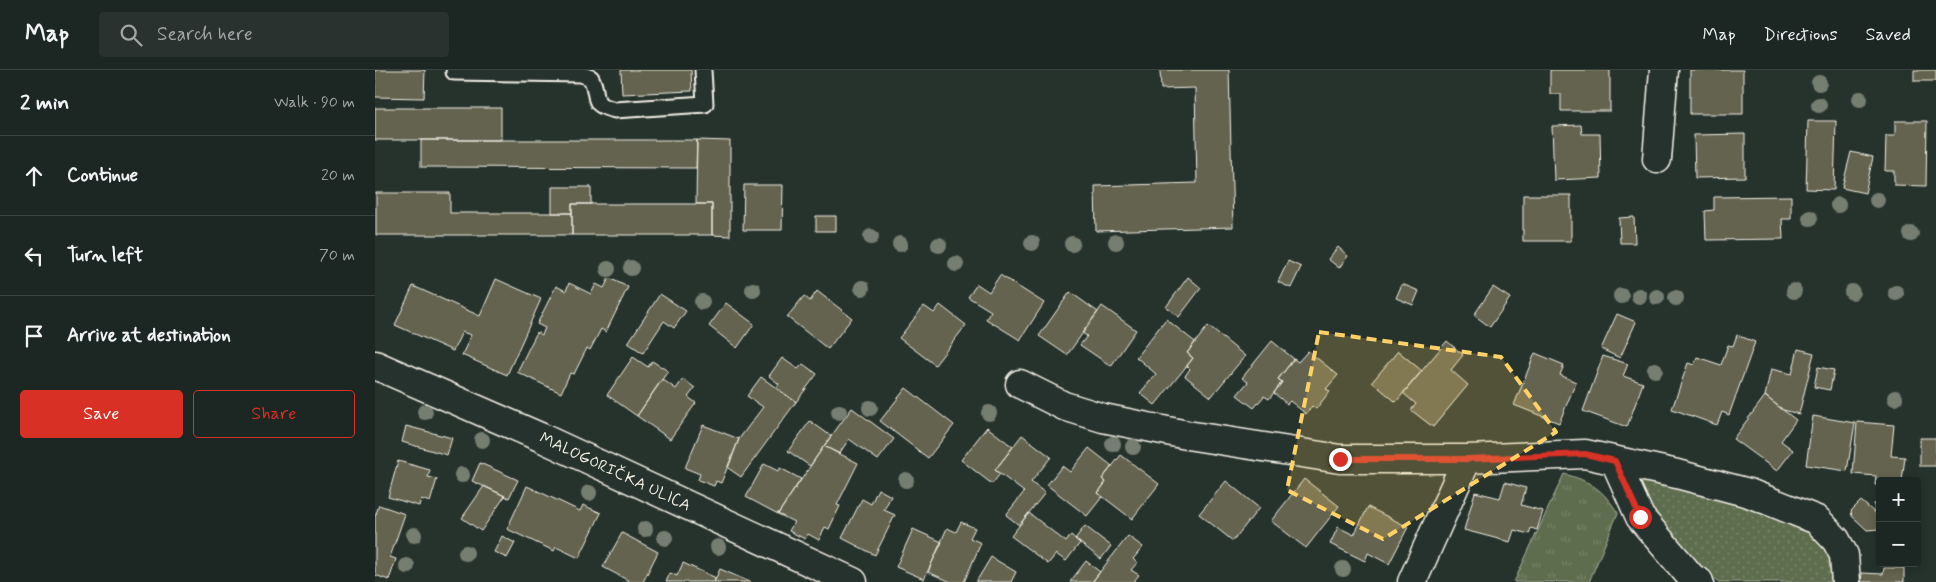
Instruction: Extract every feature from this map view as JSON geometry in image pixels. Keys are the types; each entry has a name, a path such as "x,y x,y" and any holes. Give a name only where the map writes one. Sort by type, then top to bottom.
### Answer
{"street":[{"path":"1657,159 1664,70"},
{"name":"MALOGORIČKA ULICA","path":"375,365 540,437 853,582"},
{"path":"1020,384 1064,406 1095,416 1187,435 1340,459 1467,459 1585,454 1677,474 1749,493 1817,520 1836,540 1844,555 1846,582"},
{"path":"1412,582 1467,459"},
{"path":"1615,461 1640,517 1691,578 1699,582"}],"lane":[{"path":"454,72 581,74 591,78 597,103 603,107 615,110 705,104 703,70"}],"highlighted area":[{"path":"1319,332 1501,357 1556,432 1383,539 1287,490"}],"green space":[{"path":"1640,472 1811,527 1830,550 1839,582 1719,582 1699,568 1652,515 1632,478"},
{"path":"1564,474 1589,483 1607,498 1618,513 1589,582 1514,582"}],"building":[{"path":"375,70 425,70 424,98 375,97"},
{"path":"621,70 691,70 692,91 622,94"},
{"path":"1160,70 1229,70 1233,227 1096,231 1095,186 1197,183 1195,88 1161,89"},
{"path":"1550,70 1610,70 1610,111 1561,111 1561,94 1550,94"},
{"path":"1690,70 1743,70 1743,114 1690,114"},
{"path":"1914,70 1936,70 1936,81 1914,81"},
{"path":"375,108 501,108 501,140 375,140"},
{"path":"1808,121 1836,121 1834,190 1806,189"},
{"path":"1895,121 1927,121 1926,186 1894,185 1894,171 1885,171 1886,136 1895,136"},
{"path":"1581,125 1582,134 1600,134 1601,178 1554,180 1552,126"},
{"path":"1745,134 1745,177 1695,178 1694,135"},
{"path":"421,140 697,140 696,168 421,167"},
{"path":"697,140 730,141 730,236 712,235 712,204 696,204"},
{"path":"1851,152 1873,157 1865,193 1842,188"},
{"path":"744,185 783,185 782,230 743,230"},
{"path":"552,187 591,187 591,204 572,204 572,213 552,213"},
{"path":"376,193 450,193 450,213 572,213 572,235 376,235"},
{"path":"1523,195 1571,195 1571,241 1523,241"},
{"path":"1791,196 1791,219 1782,219 1783,239 1706,240 1705,211 1714,210 1714,197"},
{"path":"572,204 712,204 712,235 572,235"},
{"path":"816,216 836,216 836,231 816,231"},
{"path":"1634,217 1635,243 1620,243 1619,218"},
{"path":"1338,247 1348,256 1339,268 1328,259"},
{"path":"1288,261 1301,267 1291,288 1278,282"},
{"path":"1000,275 1044,303 1020,340 986,319 991,311 968,297 977,284 989,292"},
{"path":"1188,277 1201,288 1179,317 1166,307"},
{"path":"609,278 628,287 606,332 601,329 590,350 587,348 574,374 570,373 561,393 517,372 537,332 542,335 545,328 537,324 556,286 566,291 569,283 591,294 596,284 604,288"},
{"path":"496,279 541,299 507,375 462,355 471,335 462,332 453,351 395,325 413,286 480,316"},
{"path":"1402,284 1419,291 1413,305 1396,298"},
{"path":"1493,287 1510,298 1490,327 1474,315"},
{"path":"817,291 852,318 828,349 787,317 804,296 810,301"},
{"path":"1070,292 1098,312 1067,355 1039,336"},
{"path":"660,294 686,311 674,328 664,321 643,353 628,343"},
{"path":"726,303 754,324 737,348 709,326"},
{"path":"940,305 966,325 935,365 899,338 924,306 934,313"},
{"path":"1102,306 1136,330 1111,366 1080,345 1087,336 1082,333"},
{"path":"1617,314 1636,322 1620,358 1601,349"},
{"path":"1166,319 1195,342 1187,353 1193,358 1155,405 1140,393 1156,374 1136,357"},
{"path":"1208,326 1245,356 1211,397 1185,376 1190,369 1187,366 1193,358 1187,353"},
{"path":"1737,335 1755,342 1729,415 1722,412 1717,425 1672,409 1688,363 1694,365 1697,357 1721,365 1728,345 1733,346"},
{"path":"1272,341 1294,359 1278,379 1282,382 1269,399 1264,396 1254,408 1237,395 1248,382 1242,378"},
{"path":"1447,341 1463,355 1451,370 1468,385 1433,427 1411,410 1416,404 1403,393"},
{"path":"1798,349 1814,353 1799,414 1783,410 1765,396 1771,369 1792,374"},
{"path":"1308,351 1338,375 1326,389 1330,391 1316,409 1312,406 1306,414 1290,401 1287,404 1274,393 1282,382 1278,379 1294,359 1298,362"},
{"path":"1398,351 1422,371 1396,402 1372,382"},
{"path":"1535,353 1564,365 1560,375 1576,382 1559,423 1514,405"},
{"path":"1603,356 1628,364 1623,376 1643,383 1627,427 1583,411"},
{"path":"633,357 648,367 652,361 668,371 637,416 607,395"},
{"path":"782,358 798,369 803,364 817,374 796,402 776,388 779,384 769,376"},
{"path":"1818,367 1834,370 1830,390 1814,387"},
{"path":"761,377 796,402 741,477 728,468 739,439 763,407 747,396"},
{"path":"662,379 676,389 683,379 695,388 688,397 696,403 670,439 637,416"},
{"path":"906,388 954,425 928,458 880,421"},
{"path":"1765,396 1796,420 1781,441 1793,450 1777,471 1733,439"},
{"path":"852,408 894,439 878,460 849,439 839,454 824,446"},
{"path":"1813,416 1855,423 1847,471 1806,465"},
{"path":"810,421 831,436 810,466 788,451"},
{"path":"1857,422 1894,425 1891,456 1905,457 1902,477 1876,477 1875,485 1876,476 1853,474"},
{"path":"703,425 739,439 721,483 716,481 714,486 698,480 700,474 685,468"},
{"path":"406,426 452,438 447,455 402,442"},
{"path":"987,427 1013,447 995,470 1000,474 992,484 961,460"},
{"path":"1022,435 1051,457 1031,482 1045,493 1019,525 1006,515 1024,492 995,470"},
{"path":"1920,438 1936,438 1936,466 1920,466"},
{"path":"824,446 858,463 837,505 840,506 829,529 825,527 819,540 808,534 805,539 789,531 794,522 778,514"},
{"path":"1089,448 1112,466 1102,479 1106,482 1098,493 1102,497 1087,516 1047,485 1062,466 1070,472"},
{"path":"1121,455 1159,484 1132,519 1098,493 1106,482 1102,479"},
{"path":"398,461 430,470 428,477 437,479 430,502 421,499 419,506 388,497"},
{"path":"480,463 518,480 509,498 472,481"},
{"path":"764,464 778,471 780,468 801,479 778,514 746,497"},
{"path":"1304,479 1339,506 1306,548 1271,521"},
{"path":"1226,481 1259,508 1233,541 1199,514"},
{"path":"1505,482 1526,488 1521,505 1543,511 1537,530 1531,528 1529,534 1514,530 1510,542 1464,530 1475,492 1500,498"},
{"path":"484,486 505,496 481,531 462,518"},
{"path":"527,486 580,511 583,505 601,513 579,558 556,547 554,551 507,529"},
{"path":"878,489 891,496 884,510 895,515 875,555 842,538 862,499 871,504"},
{"path":"1861,501 1875,513 1874,504 1876,504 1876,529 1867,530 1852,516 1851,511"},
{"path":"379,505 405,514 390,557 396,559 389,580 375,575 375,517"},
{"path":"1368,507 1408,527 1389,564 1368,553 1365,561 1330,544 1338,527 1354,535"},
{"path":"1029,513 1066,542 1071,535 1080,543 1066,561 1056,554 1048,564 1011,536"},
{"path":"961,522 975,528 970,538 981,543 964,582 951,582 928,572 947,528 956,532"},
{"path":"1085,526 1111,546 1101,559 1075,539"},
{"path":"913,529 942,542 924,579 896,567"},
{"path":"622,533 658,552 643,582 631,582 603,567"},
{"path":"502,536 515,543 507,558 494,552"},
{"path":"1128,536 1143,547 1133,559 1137,563 1131,570 1139,575 1133,582 1092,582"},
{"path":"991,557 1016,572 1011,582 976,582"},
{"path":"1086,561 1100,572 1092,582 1070,582"},
{"path":"683,563 716,578 714,582 666,582 670,573 677,576"},
{"path":"1884,568 1904,568 1904,582 1861,582 1862,573 1883,574"},
{"path":"720,569 750,582 714,582"}],"route":[{"path":"1340,459 1467,459 1585,454 1615,461 1640,517"}]}
